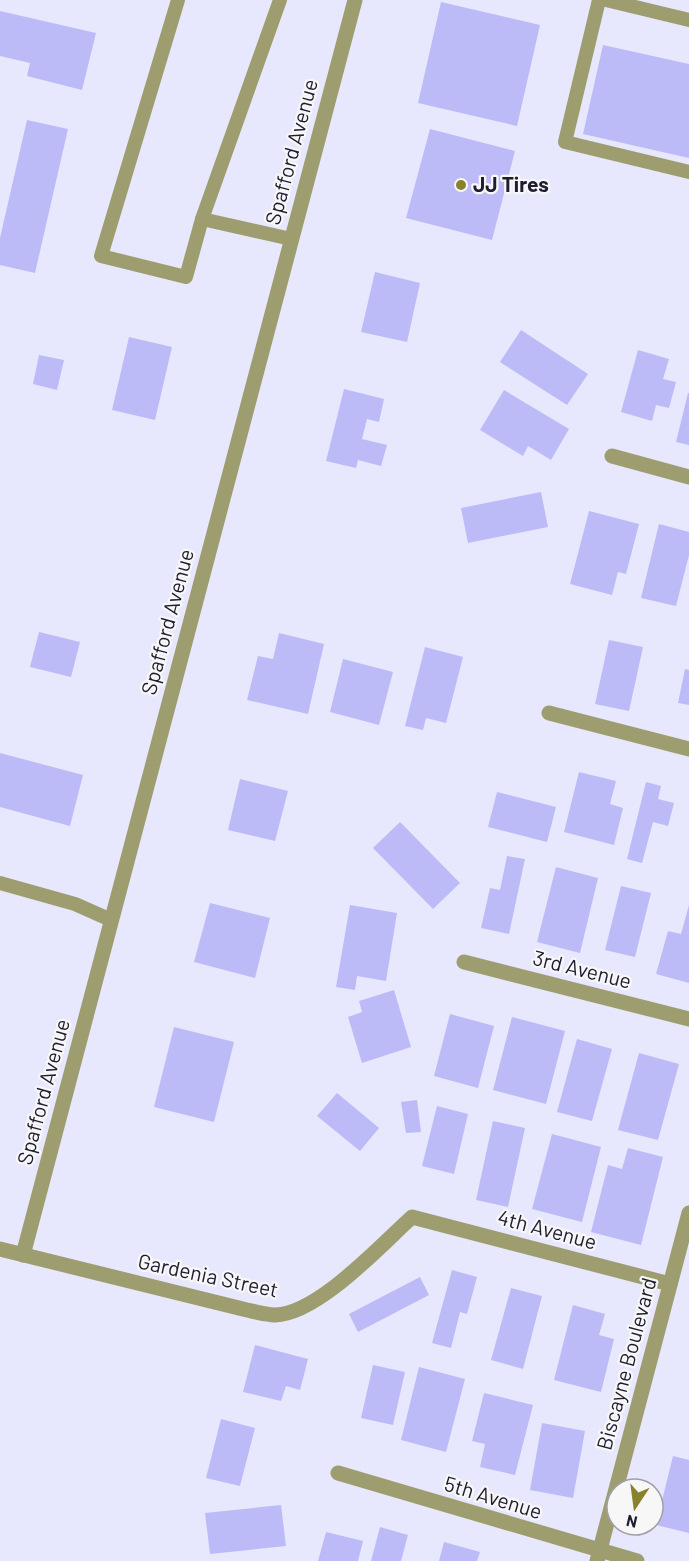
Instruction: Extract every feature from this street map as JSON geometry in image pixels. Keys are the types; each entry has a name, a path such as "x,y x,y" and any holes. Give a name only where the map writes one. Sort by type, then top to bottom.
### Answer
{"street":[{"name":"Spafford Avenue","path":"22,1255 355,0"},
{"path":"612,456 689,477"},
{"path":"549,713 689,749"},
{"name":"3rd Avenue","path":"464,962 689,1019"},
{"name":"Biscayne Boulevard","path":"598,1556 689,1213"},
{"name":"Gardenia Street","path":"0,1249 276,1315 303,1308 330,1291 412,1217"},
{"name":"4th Avenue","path":"412,1217 670,1284"},
{"name":"5th Avenue","path":"338,1473 598,1556 637,1561"}],"lane":[{"path":"178,0 101,256 186,277 202,219 280,0"},
{"path":"599,0 565,142 689,172"},
{"path":"606,0 629,3 689,20"},
{"path":"202,219 291,239"},
{"path":"0,883 75,903 111,920"}],"building":[{"path":"441,2 540,25 517,126 418,103"},
{"path":"0,11 96,33 82,90 27,76 30,63 0,56"},
{"path":"603,45 689,64 689,158 583,134"},
{"path":"27,120 68,129 35,273 0,265 0,238"},
{"name":"JJ Tires","path":"430,129 515,151 492,240 406,218"},
{"path":"375,272 420,283 407,342 361,332"},
{"path":"521,330 588,374 567,405 500,362"},
{"path":"129,337 172,347 155,420 112,410"},
{"path":"638,350 669,359 663,379 676,382 669,408 656,405 652,421 621,412"},
{"path":"39,355 64,360 57,390 33,384"},
{"path":"344,389 384,399 379,422 367,419 362,439 387,445 381,466 358,460 356,468 326,461"},
{"path":"504,390 569,429 551,460 528,446 523,456 480,430"},
{"path":"689,393 689,445 676,442"},
{"path":"541,492 548,527 468,543 461,508"},
{"path":"589,511 639,524 626,574 618,572 612,595 570,584"},
{"path":"659,524 689,532 689,555 676,606 641,598"},
{"path":"39,632 80,642 71,677 30,667"},
{"path":"279,633 324,644 308,714 247,700 258,656 273,659"},
{"path":"609,640 643,647 629,711 595,704"},
{"path":"425,647 463,657 446,723 426,718 423,730 405,726"},
{"path":"343,659 393,672 379,725 330,712"},
{"path":"685,669 689,670 689,705 678,703"},
{"path":"0,753 83,775 70,826 0,807"},
{"path":"579,772 616,781 610,804 623,808 614,845 564,832"},
{"path":"240,779 288,791 275,841 228,830"},
{"path":"646,782 661,786 658,799 674,803 668,826 653,822 642,863 627,859"},
{"path":"497,792 556,807 547,842 488,827"},
{"path":"400,822 460,883 433,909 373,848"},
{"path":"507,856 525,859 509,934 481,928 490,888 500,890"},
{"path":"556,867 598,878 580,953 537,942"},
{"path":"621,886 651,893 635,957 605,950"},
{"path":"210,903 270,918 255,978 194,962"},
{"path":"350,905 397,913 386,981 357,976 355,990 336,987"},
{"path":"689,905 689,983 656,974 668,931 681,934"},
{"path":"394,990 411,1047 362,1063 348,1017 362,1012 359,1001"},
{"path":"450,1014 494,1026 478,1088 434,1076"},
{"path":"512,1017 565,1031 546,1104 493,1090"},
{"path":"174,1027 234,1042 214,1122 154,1107"},
{"path":"577,1039 612,1049 592,1121 557,1112"},
{"path":"639,1053 679,1064 658,1140 618,1130"},
{"path":"337,1093 379,1128 360,1151 317,1116"},
{"path":"417,1100 421,1132 406,1133 401,1102"},
{"path":"437,1106 468,1114 454,1174 422,1166"},
{"path":"493,1121 525,1128 508,1207 476,1200"},
{"path":"552,1134 601,1147 582,1222 532,1209"},
{"path":"628,1148 663,1157 641,1245 591,1232 608,1165 622,1169"},
{"path":"452,1270 477,1277 467,1314 460,1312 451,1348 432,1343"},
{"path":"420,1277 429,1295 358,1332 349,1314"},
{"path":"511,1288 542,1296 523,1369 491,1360"},
{"path":"573,1305 605,1314 599,1335 614,1339 601,1392 554,1380"},
{"path":"255,1345 308,1359 300,1390 286,1386 281,1401 243,1392"},
{"path":"373,1365 405,1372 393,1425 361,1418"},
{"path":"419,1367 465,1379 446,1452 401,1440"},
{"path":"484,1393 533,1405 515,1475 480,1467 485,1444 472,1441"},
{"path":"221,1419 255,1428 240,1486 206,1478"},
{"path":"542,1423 585,1431 573,1498 530,1490"},
{"path":"673,1456 689,1460 689,1533 665,1527 665,1488"},
{"path":"281,1505 286,1546 210,1554 205,1513"},
{"path":"380,1527 408,1535 401,1561 371,1561"},
{"path":"326,1532 363,1541 358,1561 318,1561"},
{"path":"444,1542 480,1552 477,1561 439,1561"}],"place":[{"name":"JJ Tires","path":"461,185"}]}
